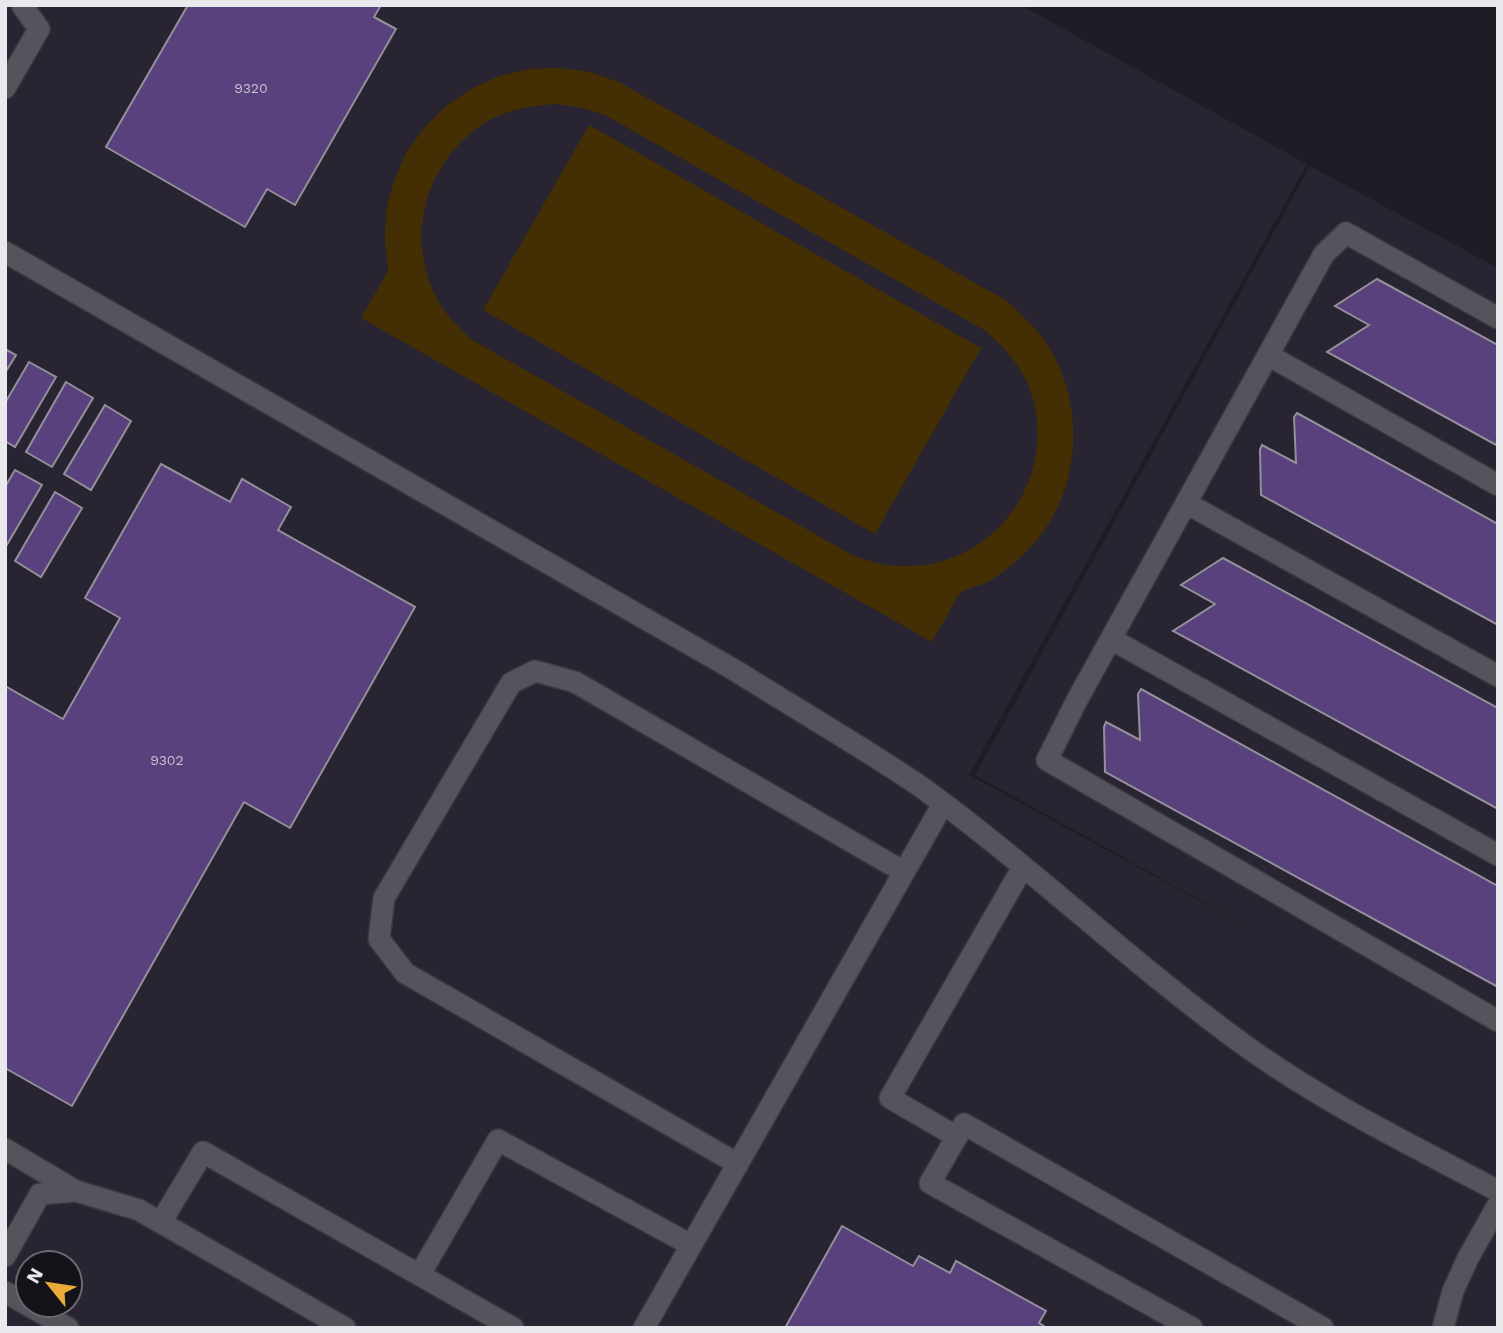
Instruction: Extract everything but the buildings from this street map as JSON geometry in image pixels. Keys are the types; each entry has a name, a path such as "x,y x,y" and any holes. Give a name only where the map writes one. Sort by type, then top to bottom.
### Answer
{"lane":[{"path":"5,89 39,29 22,5"},
{"path":"1498,318 1346,233 1324,254 1077,700 1047,760 1498,1021"},
{"path":"5,252 731,668 887,765 929,792 986,836 1210,1020 1256,1054 1351,1113 1498,1191"},
{"path":"1268,355 1498,485"},
{"path":"1186,503 1498,676"},
{"path":"1111,639 1498,855"},
{"path":"738,1164 405,973 379,939 384,898 511,683 535,671 575,682 904,872"},
{"path":"644,1328 943,804"},
{"path":"957,1137 890,1098 1023,867"},
{"path":"1192,1328 930,1183 964,1124 1323,1328"},
{"path":"420,1275 498,1140 691,1245"},
{"path":"5,1149 76,1191 139,1210 345,1328"},
{"path":"161,1222 204,1152 513,1328"},
{"path":"5,1256 40,1194 76,1191"},
{"path":"1443,1328 1453,1291 1498,1205"},
{"path":"5,1292 68,1328"}],"shaded area":[{"path":"5,5 1021,5 1307,164 969,775 1270,939 975,775 1310,166 1498,268 1498,1328 5,1328"},
{"path":"560,68 590,72 619,82 1007,301 1047,344 1060,368 1073,420 1073,447 1061,499 1049,523 1018,560 988,582 968,589 958,596 932,642 361,318 388,271 386,210 406,153 424,128 446,106 471,89 499,76 529,69","holes":["558,104 605,115 986,331 998,343 1015,362 1028,385 1037,418 1037,451 1028,482 1013,510 992,534 966,552 935,563 895,566 854,556 472,340 459,327 440,304 424,263 423,220 427,198 435,178 446,159 461,142 491,119 540,105"]},
{"path":"589,125 981,348 875,534 483,310"}]}
